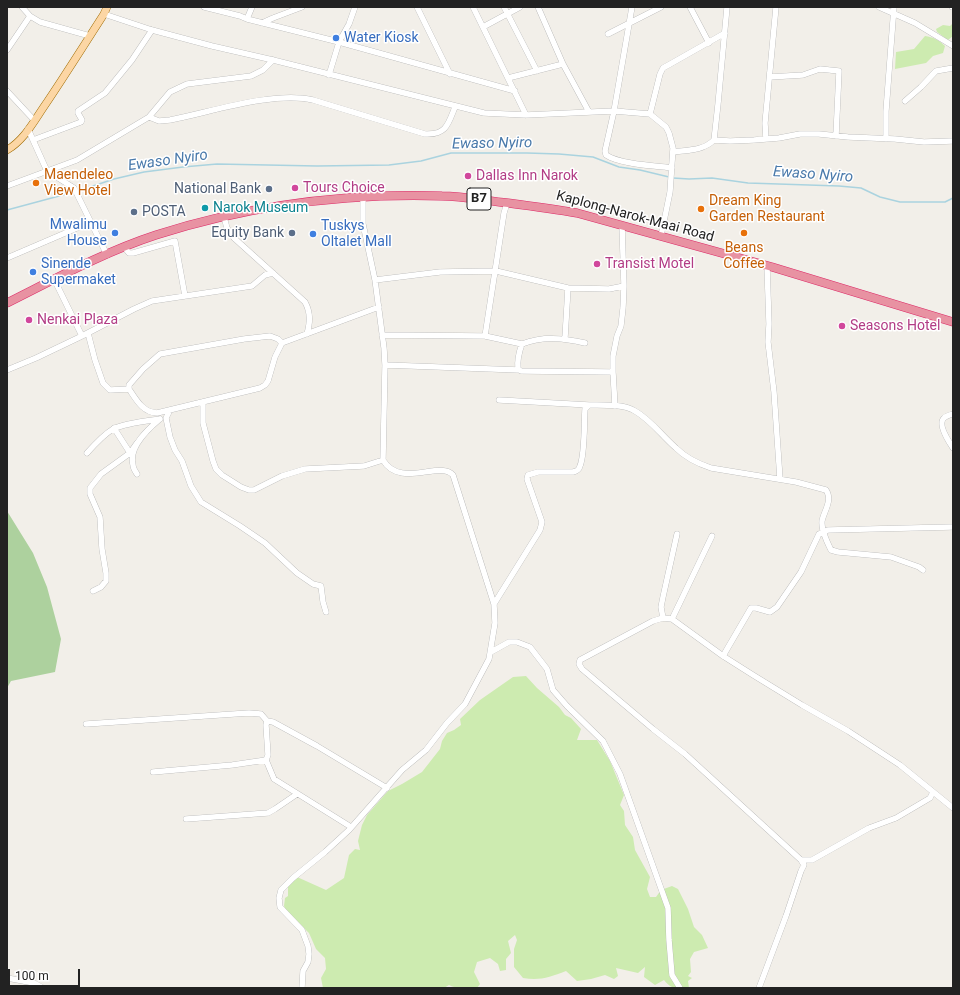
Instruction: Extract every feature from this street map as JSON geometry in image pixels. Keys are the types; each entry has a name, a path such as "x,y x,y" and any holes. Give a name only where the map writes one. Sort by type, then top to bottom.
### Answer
{"highway":[{"name":"Kaplong-Narok-Maai Road","path":"7,303 54,279 124,247 156,235 224,217 297,203 363,197 442,196 552,208 577,213 767,266 953,322"}],"main road":[{"path":"7,150 13,147 28,129 90,36 105,9"}],"street":[{"path":"22,7 30,16 40,22 90,36"},
{"path":"204,7 339,42 515,91"},
{"path":"247,19 252,7"},
{"path":"262,23 302,7"},
{"path":"329,75 339,42 349,24 355,7"},
{"path":"417,7 450,74"},
{"path":"473,7 526,115"},
{"path":"504,7 537,71"},
{"path":"483,27 520,7"},
{"path":"538,7 563,64 588,112"},
{"path":"632,7 614,111 605,151 606,155 610,158 672,168"},
{"path":"608,34 662,7"},
{"path":"690,7 709,43"},
{"path":"714,140 727,7"},
{"path":"766,139 766,123 776,7"},
{"path":"879,7 893,10 953,46"},
{"path":"105,9 152,30 455,107 484,113 526,115 614,111 650,114 666,127 672,143 673,152 670,192 661,236"},
{"path":"886,139 886,111 893,10"},
{"path":"7,50 30,16"},
{"path":"33,140 81,122 82,120 78,111 105,93 132,60 152,30"},
{"path":"650,114 661,71 672,63 725,33"},
{"path":"7,186 77,160 149,117 164,97 178,87 187,84 251,76 263,70 273,60"},
{"path":"508,78 563,64"},
{"path":"904,101 922,87 936,71 953,68"},
{"path":"770,77 803,75 820,69 839,71 836,136"},
{"path":"7,91 34,120"},
{"path":"149,117 159,121 170,120 257,102 301,97 424,134 430,134 438,133 445,129 455,107"},
{"path":"28,129 47,171 74,188 107,255"},
{"path":"673,152 695,150 706,146 714,140 730,141 766,139 800,134 819,134 924,142 953,141"},
{"path":"302,988 303,970 309,954 308,946 302,930 280,907 280,894 285,885 325,852 352,827 402,770 426,750 466,704 491,652 494,623 494,604 453,475 444,471 418,473 397,472 389,469 383,460 385,365 375,280 363,224 363,197"},
{"path":"485,336 503,219 507,203"},
{"path":"224,217 230,233 305,302 310,317 307,334"},
{"path":"7,258 91,222"},
{"path":"614,406 613,372 615,348 623,308 624,286 622,225"},
{"path":"124,247 129,253 175,241 185,296"},
{"path":"767,266 769,324 768,342 774,392 780,479"},
{"path":"375,280 440,272 496,271 568,288 609,289 624,286"},
{"path":"7,370 82,336 149,302 252,286 266,275 273,272"},
{"path":"54,279 82,336"},
{"path":"565,338 568,288"},
{"path":"282,343 278,339 270,336 160,354 129,385 129,389 138,403 148,410 157,413 260,388 266,385 268,381 282,343 379,307"},
{"path":"88,333 103,383 110,390 129,389"},
{"path":"382,335 485,336 522,344 539,339 565,338 585,343"},
{"path":"519,370 517,366 522,344"},
{"path":"385,365 613,372"},
{"path":"499,400 614,406 634,410 653,425 677,449 705,466 796,482 826,490 828,492 828,504 822,522 823,532 829,547 833,551 892,557 907,564 919,567 923,570"},
{"path":"203,402 203,423 216,469 222,475 241,487 249,490 254,490 282,476 305,469 364,466 383,460"},
{"path":"494,604 540,530 542,522 527,479 528,476 538,472 573,472 578,470 583,452 585,409 589,405"},
{"path":"93,591 101,587 106,581 106,573 102,549 100,517 90,494 90,488 101,474 130,453 150,427 163,419 170,410"},
{"path":"953,414 944,417 941,424 953,448"},
{"path":"86,453 103,436 114,428 163,419"},
{"path":"163,419 182,461 191,486 201,502 259,539 297,573 313,584 321,586 326,612"},
{"path":"114,428 130,453"},
{"path":"137,443 132,464 137,474"},
{"path":"723,656 752,608 770,612 777,607 801,572 819,534 828,530 953,527"},
{"path":"662,618 662,602 677,534"},
{"path":"672,619 712,536"},
{"path":"759,988 804,865 801,860 685,754 637,716 579,665 582,658 653,621 662,618 672,619 723,656 802,705 848,731 900,765 953,808"},
{"path":"491,652 508,642 517,642 530,647 547,669 553,690 567,706 603,741 620,774 668,908 672,975 680,988"},
{"path":"86,724 249,713 261,714 267,721 273,722 318,746 387,788"},
{"path":"267,721 268,755 266,760 274,779 352,827"},
{"path":"153,772 232,766 266,760"},
{"path":"801,860 812,860 869,828 896,818 930,798 933,792"},
{"path":"186,820 268,813 276,810 297,794"},
{"path":"7,978 34,983 43,988"}],"green space":[{"path":"953,23 953,36 948,40 937,32 936,29 943,25 950,26"},
{"path":"925,36 936,39 945,46 943,53 933,56 926,63 895,69 896,52 914,49"},
{"path":"7,511 33,553 47,587 61,639 55,672 11,681 7,688"},
{"path":"526,676 581,729 577,740 597,740 610,761 624,795 620,805 624,811 625,825 633,837 635,850 650,877 647,889 650,897 656,897 661,890 672,886 678,889 688,909 694,927 702,935 708,948 694,952 690,959 691,972 688,976 692,978 688,981 689,988 672,987 664,980 655,985 644,977 645,967 638,973 616,968 618,976 614,979 605,975 577,981 566,971 545,978 523,978 514,967 514,949 517,940 515,935 508,941 511,953 506,959 506,970 500,971 498,964 490,958 477,962 474,972 480,984 477,988 456,987 449,985 444,988 323,988 321,978 326,969 325,958 316,949 309,933 286,911 284,906 285,898 288,896 288,886 297,877 326,890 344,878 349,855 355,849 360,850 358,841 362,825 367,815 388,791 422,772 440,749 442,741 447,733 461,725 460,719 480,700 513,677"}],"waterway":[{"name":"Ewaso Nyiro","path":"78,191 114,179 144,172 183,167 217,164 317,166 389,165 421,161 451,153 527,153 593,157 619,167 669,177"},
{"name":"Ewaso Nyiro","path":"673,178 712,178 748,183 861,188 880,197 900,202 945,202 953,198"},
{"name":"Ewaso Nyiro","path":"7,210 74,192"}],"place":[{"name":"Water Kiosk","path":"336,38"},
{"name":"Dallas Inn Narok","path":"468,176"},
{"name":"Maendeleo View Hotel","path":"36,183"},
{"name":"Tours Choice","path":"295,188"},
{"name":"National Bank","path":"269,189"},
{"name":"Narok Museum","path":"205,208"},
{"name":"Dream King Garden Restaurant","path":"701,209"},
{"name":"POSTA","path":"134,212"},
{"name":"Mwalimu House","path":"115,233"},
{"name":"Equity Bank","path":"292,233"},
{"name":"Beans Coffee","path":"744,233"},
{"name":"Tuskys Oltalet Mall","path":"313,234"},
{"name":"Transist Motel","path":"597,264"},
{"name":"Sinende Supermaket","path":"33,272"},
{"name":"Nenkai Plaza","path":"29,320"},
{"name":"Seasons Hotel","path":"842,326"}]}
